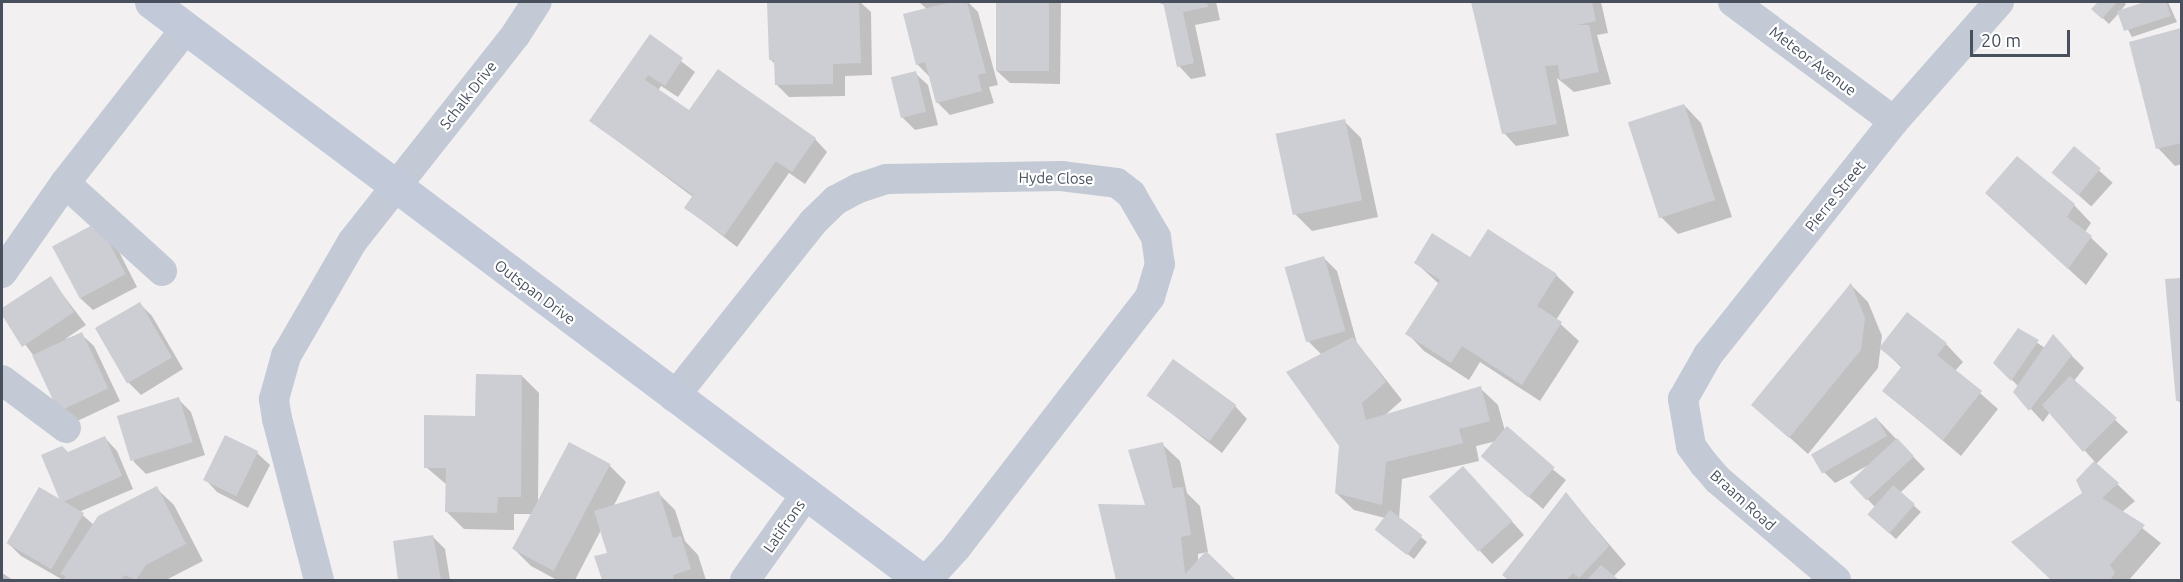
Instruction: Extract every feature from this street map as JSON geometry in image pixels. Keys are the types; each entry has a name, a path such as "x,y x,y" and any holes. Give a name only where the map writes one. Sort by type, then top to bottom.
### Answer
{"street":[{"name":"Outspan Drive","path":"151,2 674,397 807,493 921,580"},
{"name":"Schalk Drive","path":"319,580 274,399 286,356 352,242 516,34 537,2"},
{"name":"Meteor Avenue","path":"1733,2 1894,121"},
{"name":"Pierre Street","path":"1683,399 1708,355 1894,121 1999,2"},
{"path":"2,273 65,183 186,28"},
{"name":"Hyde Close","path":"674,397 813,222 836,200 886,179 1062,176 1104,178 1117,183 1131,194 1156,237 1160,264 1150,297 957,547 927,580"},
{"path":"65,183 162,271"},
{"path":"2,380 66,428"},
{"name":"Braam Road","path":"1683,399 1691,446 1704,464 1718,480 1836,580"},
{"name":"Latifrons","path":"753,569 807,493"}],"building":[{"path":"767,2 859,2 861,63 833,64 833,84 775,85 774,60 769,60"},
{"path":"951,2 967,2 986,73 978,75 982,91 936,103 925,62 916,65 903,14"},
{"path":"996,2 1049,2 1049,71 996,71"},
{"path":"1163,2 1207,2 1208,7 1183,12 1194,63 1177,67"},
{"path":"1471,2 1592,2 1596,21 1577,25 1589,25 1599,72 1560,80 1558,65 1545,66 1557,124 1502,134"},
{"path":"2098,2 2117,2 2102,19 2091,9"},
{"path":"2145,2 2166,2 2171,16 2124,31 2117,11"},
{"path":"2181,28 2181,143 2156,149 2129,42"},
{"path":"650,34 683,58 665,86 648,75 645,80 689,110 718,69 816,138 792,172 776,161 724,236 684,208 693,195 589,121"},
{"path":"916,71 926,112 901,118 891,77"},
{"path":"1684,104 1715,200 1659,218 1628,122"},
{"path":"1345,119 1362,200 1293,215 1276,134"},
{"path":"2074,146 2101,168 2078,195 2052,173"},
{"path":"2017,156 2075,204 2067,217 2092,236 2068,269 1985,193"},
{"path":"98,222 126,274 80,299 52,246"},
{"path":"1488,229 1557,274 1537,306 1562,322 1522,385 1462,346 1451,363 1405,334 1440,280 1414,263 1432,233 1470,257"},
{"path":"1324,256 1345,331 1306,342 1285,267"},
{"path":"51,276 74,312 22,347 2,315 2,308"},
{"path":"2181,278 2181,400 2176,401 2165,279"},
{"path":"1851,283 1865,318 1861,350 1789,438 1751,405"},
{"path":"140,302 172,357 127,383 95,328"},
{"path":"1907,312 1947,343 1937,355 1982,391 1943,440 1882,391 1902,366 1879,348"},
{"path":"2018,328 2039,340 2011,381 1993,363"},
{"path":"82,332 108,388 58,411 32,355"},
{"path":"2053,334 2072,355 2029,411 2013,392"},
{"path":"1353,337 1386,382 1362,403 1366,420 1481,386 1490,421 1459,429 1463,443 1386,462 1382,505 1335,493 1339,446 1286,372"},
{"path":"1173,359 1236,405 1210,441 1147,395"},
{"path":"476,374 522,375 521,497 498,497 497,513 445,512 446,468 424,468 424,415 475,416"},
{"path":"2070,376 2117,418 2083,452 2042,405"},
{"path":"179,397 193,442 131,461 117,416"},
{"path":"1876,417 1887,436 1822,474 1811,454"},
{"path":"1507,426 1555,467 1528,498 1481,456"},
{"path":"225,435 258,451 236,496 203,480"},
{"path":"105,436 122,476 61,503 41,455 62,446 68,452"},
{"path":"1897,438 1914,456 1867,501 1849,482"},
{"path":"569,442 610,464 554,571 512,549"},
{"path":"1163,442 1173,488 1183,487 1191,535 1181,537 1185,574 1206,551 1236,580 1116,580 1098,504 1145,505 1128,450"},
{"path":"2094,461 2119,483 2102,498 2145,525 2110,565 2115,573 2110,580 2051,580 2011,542 2082,493 2076,480"},
{"path":"1463,466 1513,521 1478,552 1429,497"},
{"path":"1893,485 1915,504 1889,533 1867,514"},
{"path":"157,486 186,544 146,565 136,580 125,575 121,580 63,580 66,576 60,574 98,516"},
{"path":"39,487 84,513 52,569 7,543"},
{"path":"659,491 673,538 681,536 691,569 673,575 674,580 602,580 594,556 607,553 594,511"},
{"path":"1566,492 1609,546 1579,578 1573,573 1566,580 1508,580 1502,575"},
{"path":"1390,510 1422,535 1407,555 1375,530"},
{"path":"433,535 441,580 398,580 393,541"},
{"path":"1601,565 1619,580 1587,580"}]}
